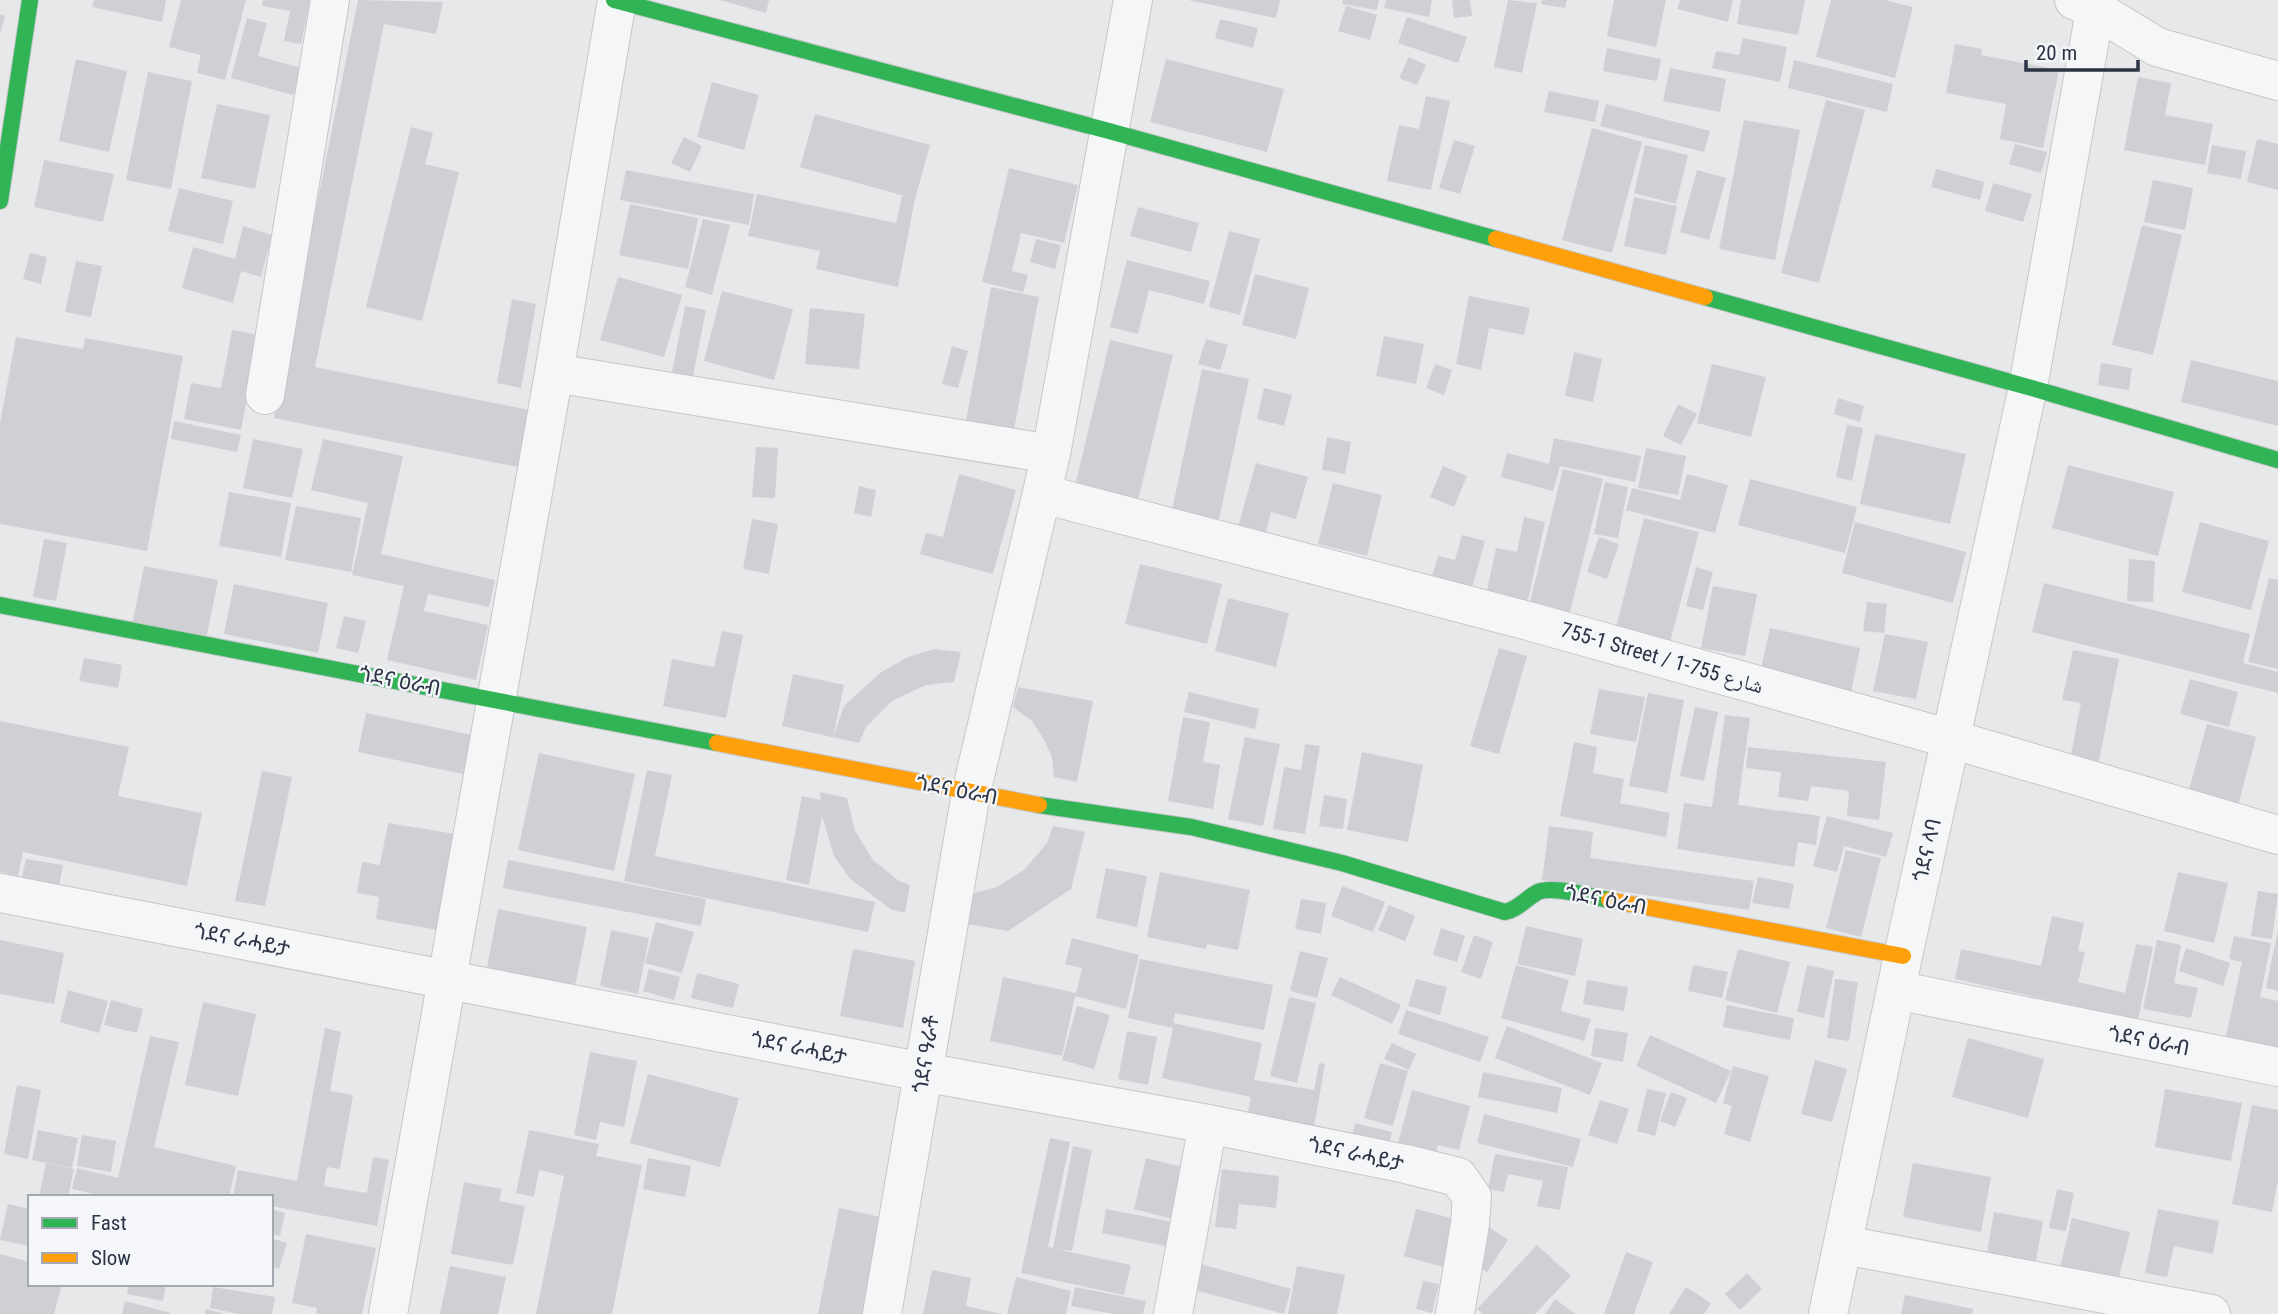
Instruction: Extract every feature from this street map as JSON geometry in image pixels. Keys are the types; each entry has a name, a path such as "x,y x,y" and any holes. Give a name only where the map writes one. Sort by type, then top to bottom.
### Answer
{"street":[{"path":"0,201 30,0"},
{"path":"265,395 330,0"},
{"path":"388,1314 449,980 616,0 1109,131 2028,387 2278,460"},
{"name":"ጎደና ዓራቶ","path":"882,1314 971,793 1043,494 1133,0"},
{"path":"2089,3 2157,47 2278,81"},
{"name":"ጎደና ላባ","path":"1828,1314 2028,387 2089,3"},
{"path":"554,373 1051,454"},
{"name":"755-1 Street / شارع 755-1","path":"1043,494 1545,625 1951,739 2278,835"},
{"name":"ጎደና ዕራብ","path":"0,605 971,793 1191,827 1342,863 1505,912 1517,909 1536,891 1549,889 2278,1067"},
{"name":"ጎደና ራሓይታ","path":"0,893 923,1072 1208,1124 1458,1177 1472,1197 1455,1314"},
{"path":"1173,1314 1208,1124"},
{"path":"1844,1245 2211,1314"}],"building":[{"path":"94,0 166,0 162,22 92,7"},
{"path":"181,0 246,0 225,80 197,73 201,55 169,47"},
{"path":"263,0 310,0 301,44 284,41 290,11 262,6"},
{"path":"358,0 443,2 436,34 384,24 315,367 529,410 518,467 274,418"},
{"path":"720,0 769,0 766,13"},
{"path":"1188,0 1280,0 1276,18"},
{"path":"1343,0 1379,0 1377,10 1342,4"},
{"path":"1386,0 1432,0 1429,17 1384,8"},
{"path":"1452,0 1470,0 1472,16 1454,18"},
{"path":"1508,0 1537,3 1522,73 1494,67"},
{"path":"1542,0 1567,0 1565,8 1541,4"},
{"path":"1614,0 1666,0 1656,47 1607,36"},
{"path":"1680,0 1733,0 1728,22 1677,9"},
{"path":"1741,0 1805,0 1798,35 1737,24"},
{"path":"1831,0 1885,0 1913,7 1895,78 1816,57"},
{"path":"1346,6 1377,15 1370,40 1338,31"},
{"path":"0,14 5,16 1,31 0,31"},
{"path":"1407,17 1467,37 1458,63 1398,43"},
{"path":"247,18 267,23 258,56 301,68 293,95 231,78"},
{"path":"1220,19 1258,28 1253,48 1215,38"},
{"path":"1743,38 1787,47 1780,82 1712,68 1716,51 1739,55"},
{"path":"1955,44 1982,49 1981,55 2059,70 2043,148 2000,139 2006,104 1946,93"},
{"path":"1607,48 1661,59 1657,81 1603,71"},
{"path":"1409,57 1426,65 1417,85 1399,78"},
{"path":"76,59 127,71 109,152 59,141"},
{"path":"1166,59 1284,89 1267,152 1150,122"},
{"path":"1794,60 1893,84 1887,112 1788,88"},
{"path":"1670,68 1726,79 1720,112 1663,101"},
{"path":"148,72 192,81 171,189 126,180"},
{"path":"2138,77 2171,83 2165,115 2213,124 2205,165 2124,150"},
{"path":"712,82 759,95 744,150 697,137"},
{"path":"1549,91 1599,101 1595,122 1544,112"},
{"path":"1426,96 1450,101 1431,190 1387,181 1399,125 1419,129"},
{"path":"1826,100 1865,110 1819,283 1781,273"},
{"path":"217,104 270,115 255,189 201,178"},
{"path":"1606,104 1710,131 1704,152 1600,126"},
{"path":"815,114 930,145 915,199 898,287 816,269 820,251 748,236 757,194 896,223 902,196 912,198 800,167"},
{"path":"1744,120 1800,130 1775,260 1719,249"},
{"path":"411,127 433,133 425,164 459,172 422,321 366,307"},
{"path":"1592,128 1642,142 1612,253 1562,240"},
{"path":"684,137 702,146 690,172 671,163"},
{"path":"2257,139 2278,144 2278,190 2247,182"},
{"path":"1454,140 1475,146 1460,194 1439,188"},
{"path":"2015,144 2047,152 2041,173 2009,164"},
{"path":"1645,145 1688,155 1676,204 1634,193"},
{"path":"2212,145 2246,151 2241,179 2207,173"},
{"path":"44,160 114,174 103,222 34,207"},
{"path":"1009,168 1078,185 1064,243 1021,233 1012,271 1028,275 1023,292 982,282"},
{"path":"1936,169 1984,182 1980,200 1931,187"},
{"path":"626,170 754,194 749,225 620,200"},
{"path":"1697,170 1726,178 1709,240 1680,232"},
{"path":"2153,180 2193,188 2185,230 2144,222"},
{"path":"1993,183 2032,194 2023,222 1985,211"},
{"path":"179,188 233,201 223,244 168,231"},
{"path":"1634,197 1677,206 1666,255 1624,246"},
{"path":"630,204 698,218 688,269 619,255"},
{"path":"1138,207 1199,223 1191,252 1130,236"},
{"path":"703,219 730,225 712,295 685,287"},
{"path":"2142,225 2182,235 2153,355 2112,345"},
{"path":"243,226 272,235 261,277 241,271 233,303 182,288 193,247 235,259"},
{"path":"1229,231 1260,239 1240,315 1209,307"},
{"path":"1036,239 1061,245 1055,269 1030,262"},
{"path":"30,253 47,257 41,284 23,279"},
{"path":"1127,260 1210,281 1204,304 1149,290 1138,334 1110,327"},
{"path":"76,261 102,266 91,317 65,312"},
{"path":"1255,274 1309,288 1296,339 1242,325"},
{"path":"618,277 682,295 664,357 600,340"},
{"path":"991,287 1039,297 1013,435 965,426"},
{"path":"722,291 793,309 774,380 704,361"},
{"path":"1469,296 1530,308 1524,335 1489,328 1481,370 1456,364"},
{"path":"512,299 536,304 521,388 497,383"},
{"path":"685,306 706,310 693,376 672,372"},
{"path":"810,308 865,314 859,369 805,364"},
{"path":"232,330 259,335 241,430 184,419 191,383 221,388"},
{"path":"1384,336 1424,344 1416,384 1376,376"},
{"path":"16,337 83,349 85,338 183,356 147,551 0,524 0,423"},
{"path":"1206,339 1228,345 1220,370 1198,364"},
{"path":"1110,340 1173,355 1136,509 1073,494"},
{"path":"952,346 968,351 958,388 942,384"},
{"path":"1574,352 1602,359 1593,402 1565,396"},
{"path":"2191,360 2278,381 2278,426 2181,402"},
{"path":"2101,363 2132,368 2129,390 2098,385"},
{"path":"1435,364 1452,370 1444,395 1426,388"},
{"path":"1712,364 1766,377 1751,437 1697,423"},
{"path":"1202,369 1249,379 1219,519 1172,510"},
{"path":"1264,388 1292,395 1284,426 1257,419"},
{"path":"1838,398 1864,406 1860,422 1834,414"},
{"path":"1678,404 1697,414 1681,445 1663,436"},
{"path":"174,421 241,435 237,452 171,439"},
{"path":"1847,425 1863,428 1852,481 1836,477"},
{"path":"1875,434 1966,454 1950,524 1860,504"},
{"path":"1327,437 1351,442 1345,474 1322,470"},
{"path":"1554,438 1641,456 1635,482 1560,466 1553,491 1501,477 1507,453 1549,464"},
{"path":"253,439 303,449 292,498 243,488"},
{"path":"323,439 403,456 381,554 495,580 489,607 428,594 424,611 488,625 476,680 387,660 404,586 352,575 368,503 311,490"},
{"path":"756,447 778,448 775,498 752,497"},
{"path":"1646,448 1686,456 1678,495 1638,488"},
{"path":"1256,463 1308,477 1296,519 1271,512 1264,539 1237,531"},
{"path":"2068,465 2174,492 2158,556 2052,528"},
{"path":"1443,466 1467,476 1454,507 1430,497"},
{"path":"1563,469 1603,479 1569,616 1529,606"},
{"path":"959,474 1016,490 993,574 920,554 926,533 943,537"},
{"path":"1687,474 1728,485 1715,533 1626,510 1632,488 1680,500"},
{"path":"1750,479 1857,507 1845,553 1738,525"},
{"path":"1605,482 1628,487 1618,538 1594,534"},
{"path":"1333,483 1382,495 1367,556 1318,544"},
{"path":"859,486 876,490 871,517 854,513"},
{"path":"229,492 291,503 281,557 219,546"},
{"path":"296,506 361,518 351,572 285,560"},
{"path":"1524,517 1545,522 1526,609 1485,600 1496,548 1517,552"},
{"path":"1644,518 1699,532 1668,650 1614,635"},
{"path":"752,519 778,524 769,574 743,569"},
{"path":"1855,522 1966,552 1953,603 1842,573"},
{"path":"2200,522 2269,541 2251,610 2182,592"},
{"path":"1462,535 1485,541 1470,595 1430,584 1438,556 1455,560"},
{"path":"1599,537 1619,544 1607,579 1587,572"},
{"path":"44,539 67,543 56,601 33,597"},
{"path":"2129,559 2155,561 2153,602 2127,601"},
{"path":"1140,564 1222,584 1207,644 1125,624"},
{"path":"144,566 218,580 204,649 130,635"},
{"path":"1696,567 1713,572 1703,610 1686,606"},
{"path":"2269,578 2278,580 2278,669 2248,662"},
{"path":"2044,583 2250,634 2243,663 2278,672 2278,693 2032,632"},
{"path":"234,584 328,603 318,653 224,634"},
{"path":"1713,586 1757,594 1745,656 1701,648"},
{"path":"1228,598 1289,613 1276,667 1215,651"},
{"path":"1867,602 1887,604 1884,633 1863,631"},
{"path":"344,616 366,621 358,653 336,648"},
{"path":"1770,628 1860,648 1850,698 1759,678"},
{"path":"722,631 743,635 726,718 663,706 672,659 714,667"},
{"path":"1885,634 1928,642 1916,699 1873,691"},
{"path":"1499,648 1527,656 1499,754 1470,746"},
{"path":"934,649 961,652 954,682 926,685 892,701 866,727 859,743 782,726 793,674 844,685 833,737 844,706 880,673 908,657"},
{"path":"2073,650 2119,659 2098,766 2070,760 2081,703 2062,700"},
{"path":"84,658 122,665 118,688 79,681"},
{"path":"2190,679 2238,692 2229,727 2180,714"},
{"path":"1018,687 1093,701 1077,782 1054,777 1052,757 1043,738 1032,721 1013,707"},
{"path":"1599,689 1645,697 1636,742 1590,734"},
{"path":"1189,692 1259,709 1255,729 1184,712"},
{"path":"1648,693 1684,700 1667,793 1629,786"},
{"path":"1695,707 1718,712 1704,781 1680,776"},
{"path":"366,713 472,735 463,774 358,752"},
{"path":"1725,715 1750,718 1738,805 1820,816 1816,845 1798,842 1794,867 1677,849 1684,803 1712,807"},
{"path":"1183,717 1210,722 1203,762 1220,765 1213,809 1168,801"},
{"path":"0,721 129,747 118,796 202,813 187,886 23,852 18,876 0,872"},
{"path":"2207,724 2256,737 2237,810 2187,797"},
{"path":"1245,737 1280,744 1263,826 1228,819"},
{"path":"1574,742 1597,747 1593,773 1624,779 1620,803 1670,813 1666,837 1560,816"},
{"path":"1305,744 1320,746 1305,834 1273,829 1284,767 1301,770"},
{"path":"1748,747 1886,762 1879,820 1847,816 1849,791 1811,786 1808,801 1778,797 1781,772 1746,768"},
{"path":"1362,752 1423,765 1408,842 1347,830"},
{"path":"539,753 635,774 614,871 518,850"},
{"path":"647,770 672,775 655,856 875,902 868,932 624,881"},
{"path":"262,771 292,777 265,906 235,901"},
{"path":"820,792 847,798 855,831 873,860 899,881 910,885 905,913 892,910 850,879 834,856 822,816 809,885 786,880 802,796 821,800"},
{"path":"1324,795 1347,799 1343,829 1319,826"},
{"path":"1827,816 1893,833 1886,857 1844,846 1837,872 1813,866"},
{"path":"388,823 455,834 438,930 376,919 379,897 357,893 362,862 380,865"},
{"path":"1053,826 1085,832 1071,889 1008,931 967,924 971,894 997,887 1025,869 1047,843"},
{"path":"1549,826 1593,832 1590,858 1754,881 1749,910 1542,880"},
{"path":"1846,850 1881,858 1861,937 1826,928"},
{"path":"26,859 63,865 59,887 21,881"},
{"path":"508,860 706,899 701,926 503,888"},
{"path":"1106,868 1147,876 1137,927 1096,918"},
{"path":"1160,872 1250,890 1238,950 1207,944 1206,949 1147,937"},
{"path":"2178,872 2228,883 2214,943 2164,931"},
{"path":"1758,877 1794,884 1789,909 1752,903"},
{"path":"1342,886 1385,902 1373,932 1331,916"},
{"path":"2258,891 2278,894 2272,939 2251,936"},
{"path":"1301,899 1326,903 1321,934 1295,929"},
{"path":"1389,905 1415,916 1405,941 1378,930"},
{"path":"498,909 587,927 575,986 487,968"},
{"path":"2052,916 2084,923 2078,951 2085,952 2078,982 2125,993 2136,944 2153,947 2138,1020 1955,979 1961,949 2041,966"},
{"path":"656,922 694,932 682,973 645,963"},
{"path":"1526,926 1583,939 1575,976 1517,964"},
{"path":"1441,928 1465,936 1457,962 1433,955"},
{"path":"611,930 649,938 638,994 600,986"},
{"path":"2278,934 2278,991 2266,988"},
{"path":"1474,935 1493,942 1481,979 1461,972"},
{"path":"2234,936 2271,943 2260,997 2278,1001 2278,1052 2225,1041 2242,962 2229,959"},
{"path":"1072,938 1139,955 1126,1009 1075,996 1062,1056 990,1041 1003,977 1076,993 1082,968 1065,964"},
{"path":"0,940 64,953 54,1004 0,994"},
{"path":"2157,940 2181,945 2174,983 2198,988 2191,1018 2143,1009"},
{"path":"2186,948 2230,963 2223,986 2179,971"},
{"path":"853,949 915,961 903,1028 840,1016"},
{"path":"1738,949 1790,962 1777,1013 1725,1000"},
{"path":"1300,951 1328,958 1317,998 1290,991"},
{"path":"1140,959 1273,985 1264,1030 1175,1013 1173,1023 1262,1043 1254,1080 1314,1090 1319,1063 1325,1064 1313,1133 1246,1121 1251,1097 1162,1078 1173,1028 1128,1018"},
{"path":"1516,965 1569,980 1561,1011 1591,1019 1584,1041 1501,1018"},
{"path":"1693,965 1728,972 1722,998 1688,991"},
{"path":"1807,965 1834,971 1824,1018 1797,1012"},
{"path":"649,969 680,977 674,1000 643,991"},
{"path":"697,973 739,984 733,1008 691,998"},
{"path":"1340,977 1401,1005 1392,1024 1331,995"},
{"path":"1416,979 1447,987 1440,1015 1408,1006"},
{"path":"1835,979 1858,982 1849,1041 1827,1038"},
{"path":"1587,980 1628,987 1624,1011 1583,1004"},
{"path":"68,990 108,1001 99,1033 60,1022"},
{"path":"1289,997 1316,1003 1297,1083 1270,1076"},
{"path":"111,1000 143,1009 137,1033 104,1025"},
{"path":"203,1002 256,1014 238,1096 185,1085"},
{"path":"1727,1005 1794,1018 1790,1040 1723,1027"},
{"path":"1077,1006 1110,1015 1094,1069 1062,1060"},
{"path":"1406,1010 1489,1037 1480,1062 1398,1034"},
{"path":"1507,1026 1602,1063 1590,1095 1495,1058"},
{"path":"325,1028 341,1032 330,1091 353,1095 340,1169 327,1167 324,1186 367,1193 373,1157 389,1160 377,1226 273,1206 273,1195 233,1195 238,1170 297,1181"},
{"path":"1595,1028 1628,1033 1623,1062 1591,1056"},
{"path":"1127,1031 1157,1037 1148,1085 1118,1079"},
{"path":"1650,1035 1731,1071 1716,1103 1636,1066"},
{"path":"150,1036 179,1042 154,1147 236,1166 229,1195 98,1195 72,1189 77,1168 118,1178"},
{"path":"1968,1038 2044,1059 2028,1118 1952,1097"},
{"path":"1392,1043 1416,1054 1409,1070 1384,1059"},
{"path":"590,1052 637,1061 624,1127 600,1122 596,1140 574,1135"},
{"path":"1815,1060 1847,1069 1832,1122 1801,1114"},
{"path":"1380,1063 1408,1071 1393,1126 1364,1118"},
{"path":"1733,1066 1769,1076 1750,1142 1724,1134 1732,1106 1723,1103"},
{"path":"1483,1072 1562,1088 1557,1113 1478,1097"},
{"path":"648,1074 739,1098 720,1167 630,1143"},
{"path":"17,1085 41,1090 28,1159 4,1154"},
{"path":"1647,1089 1666,1093 1655,1136 1637,1131"},
{"path":"2165,1089 2242,1103 2231,1161 2155,1147"},
{"path":"1412,1090 1470,1106 1459,1150 1438,1145 1430,1176 1392,1166"},
{"path":"1671,1092 1687,1098 1675,1127 1660,1121"},
{"path":"1600,1100 1629,1109 1617,1144 1588,1135"},
{"path":"2252,1105 2278,1110 2278,1180 2272,1212 2232,1204"},
{"path":"1484,1114 1581,1139 1573,1167 1477,1143"},
{"path":"1355,1123 1392,1132 1383,1167 1346,1157"},
{"path":"38,1130 78,1138 72,1168 32,1160"},
{"path":"529,1130 599,1144 596,1156 642,1165 612,1314 536,1314 564,1176 539,1170 534,1197 516,1193"},
{"path":"82,1135 116,1141 111,1172 77,1166"},
{"path":"1050,1138 1070,1142 1048,1247 1053,1248 1073,1146 1092,1150 1072,1251 1056,1249 1131,1265 1124,1295 1021,1273"},
{"path":"1495,1154 1568,1167 1560,1210 1537,1206 1543,1181 1508,1174 1504,1192 1488,1189"},
{"path":"648,1158 691,1166 685,1197 643,1189"},
{"path":"1146,1158 1190,1169 1177,1220 1134,1209"},
{"path":"46,1163 74,1169 68,1195 39,1195"},
{"path":"1913,1163 1991,1177 1981,1232 1903,1217"},
{"path":"1222,1169 1279,1176 1276,1208 1239,1204 1236,1229 1215,1227"},
{"path":"464,1182 502,1189 499,1201 525,1206 513,1265 451,1254"},
{"path":"2057,1189 2074,1193 2066,1231 2049,1228"},
{"path":"8,1204 28,1209 28,1246 0,1240"},
{"path":"839,1208 886,1218 867,1314 818,1314"},
{"path":"1106,1209 1193,1226 1189,1251 1102,1233"},
{"path":"1416,1209 1455,1219 1443,1267 1404,1256"},
{"path":"2158,1209 2219,1221 2213,1254 2174,1246 2167,1277 2145,1273"},
{"path":"273,1210 285,1213 280,1236 273,1234"},
{"path":"1994,1212 2043,1221 2034,1272 1985,1264"},
{"path":"2072,1218 2130,1232 2116,1290 2058,1276"},
{"path":"1486,1225 1508,1240 1487,1272 1464,1257"},
{"path":"306,1234 376,1248 362,1314 316,1314 317,1308 292,1303"},
{"path":"273,1239 287,1243 279,1269 273,1267"},
{"path":"1537,1245 1571,1276 1535,1314 1483,1314 1477,1309"},
{"path":"1626,1252 1653,1262 1634,1314 1604,1314"},
{"path":"0,1254 28,1261 28,1286 61,1286 54,1314 0,1314"},
{"path":"1197,1263 1291,1289 1284,1314 1191,1289"},
{"path":"450,1266 506,1277 498,1314 440,1314"},
{"path":"1297,1266 1345,1275 1337,1314 1288,1314"},
{"path":"932,1270 971,1278 966,1306 1002,1314 923,1314"},
{"path":"1747,1273 1762,1289 1740,1310 1725,1294"},
{"path":"1016,1277 1071,1291 1066,1314 1007,1314"},
{"path":"1423,1281 1439,1284 1432,1313 1416,1309"},
{"path":"129,1286 166,1286 163,1301 127,1294"},
{"path":"213,1287 275,1297 272,1314 238,1314 210,1308"},
{"path":"1075,1287 1146,1301 1143,1314 1114,1314 1071,1306"},
{"path":"1686,1287 1711,1303 1704,1314 1669,1314"},
{"path":"1905,1295 1973,1309 1972,1314 1901,1314"},
{"path":"1555,1299 1576,1314 1545,1314"},
{"path":"125,1301 171,1313 171,1314 122,1314"},
{"path":"206,1309 222,1313 222,1314 205,1314"}],"traffic: fast":[{"path":"0,201 30,0"},
{"path":"614,0 1109,131 1496,239"},
{"path":"1705,297 2278,460"},
{"path":"0,605 717,743"},
{"path":"1039,805 1191,827 1342,863 1505,912 1545,890 1609,900"}],"traffic: slow":[{"path":"1496,239 1705,297"},
{"path":"717,743 1039,805"},
{"path":"1609,900 1903,956"}]}
